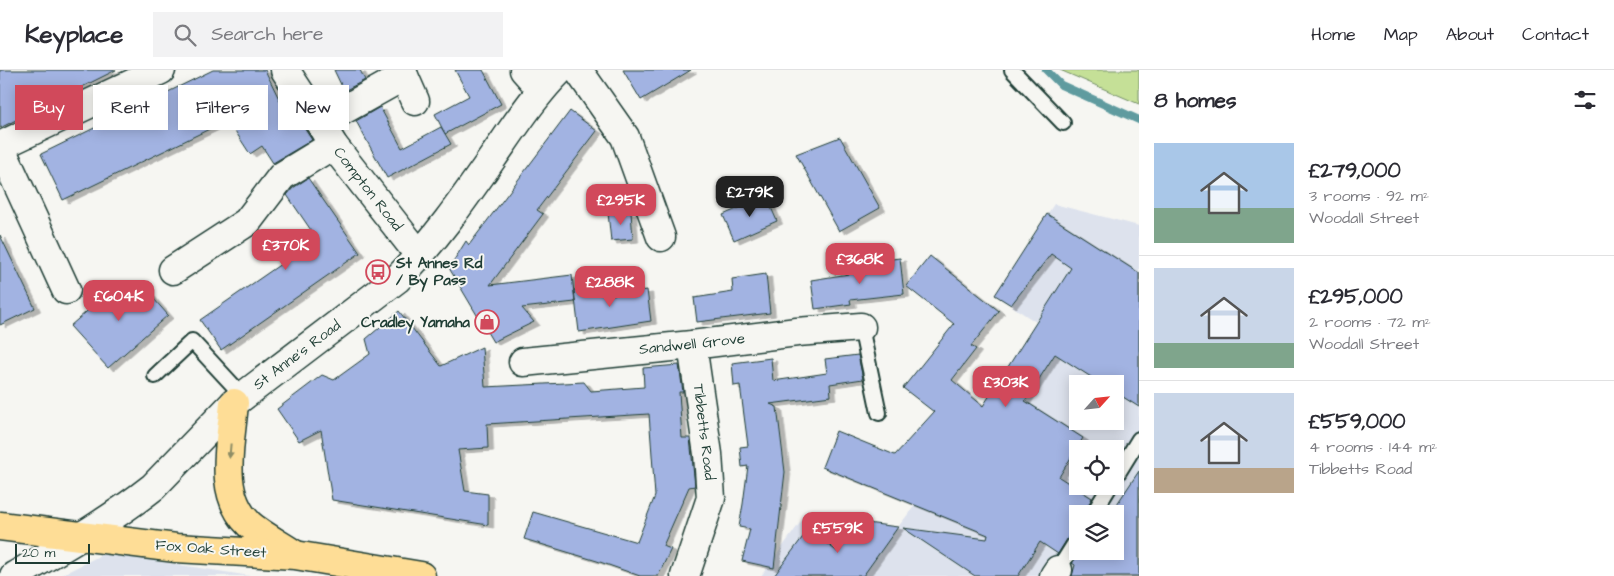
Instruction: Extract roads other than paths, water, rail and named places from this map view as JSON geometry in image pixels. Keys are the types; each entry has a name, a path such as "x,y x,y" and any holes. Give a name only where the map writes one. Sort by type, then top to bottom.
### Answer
{"main road":[{"path":"239,400 228,473 230,491 234,502 249,524 295,555"},
{"name":"Fox Oak Street","path":"0,526 176,548 295,555 422,576"}],"street":[{"path":"66,290 0,146 161,70"},
{"name":"Compton Road","path":"285,70 326,134 420,256"},
{"path":"578,70 625,137 661,236"},
{"path":"173,270 247,222 282,176 326,134 402,73 415,101"},
{"name":"St Anne's Road","path":"14,576 81,537 153,487 239,400 397,279 420,256 460,204 541,76"},
{"name":"Sandwell Grove","path":"523,362 797,332 861,327"},
{"name":"Tibbetts Road","path":"685,576 711,498 708,454 692,345"}],"lane":[{"path":"1012,70 1063,123"},
{"path":"861,327 879,414"},
{"path":"155,376 192,340 239,400"},
{"path":"1124,463 1139,439"},
{"path":"1056,573 1069,552"}],"waterway":[{"path":"1046,70 1061,85 1139,120"}],"place":[{"name":"St Annes Rd / By Pass","path":"378,272"},
{"name":"Cradley Yamaha","path":"487,322"}]}
